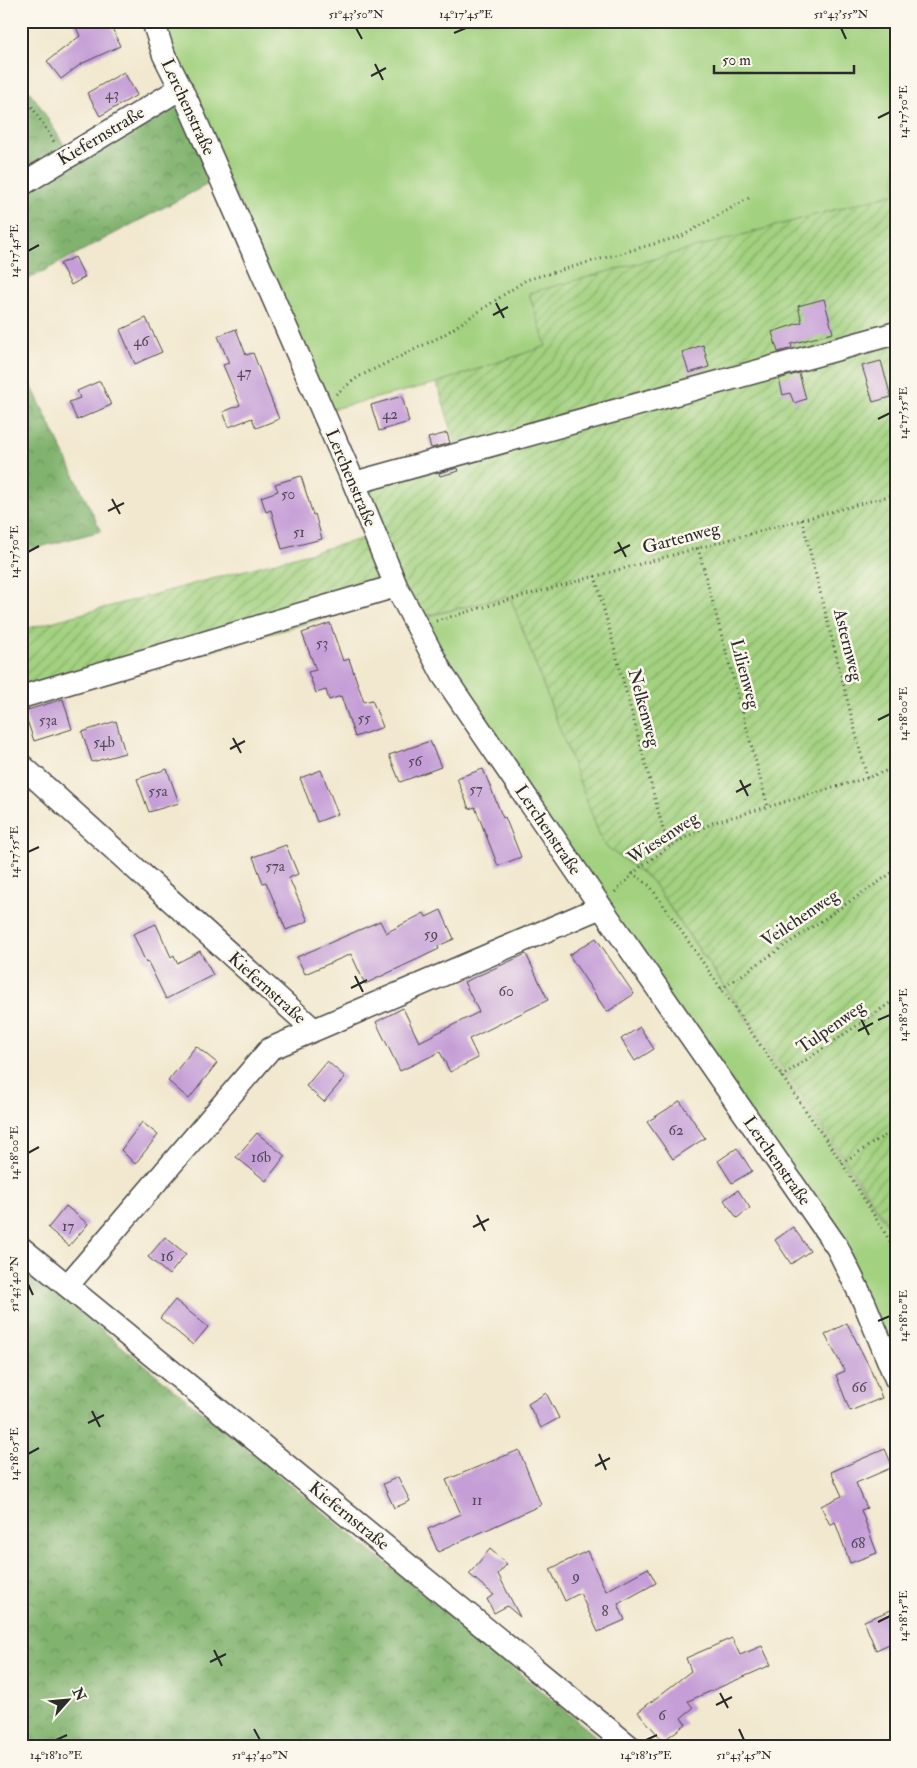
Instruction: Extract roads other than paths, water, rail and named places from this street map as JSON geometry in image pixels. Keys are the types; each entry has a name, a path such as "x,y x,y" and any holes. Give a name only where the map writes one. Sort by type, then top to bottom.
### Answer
{"street":[{"name":"Lerchenstraße","path":"153,21 164,55 354,483 396,586 416,627 443,675 601,907 837,1246 864,1302 896,1379"},
{"name":"Kiefernstraße","path":"21,185 180,88"},
{"path":"354,483 896,333"},
{"path":"21,697 396,586"},
{"name":"Kiefernstraße","path":"21,765 314,1030 270,1049 68,1286"},
{"path":"314,1030 601,907"},
{"name":"Kiefernstraße","path":"21,1248 630,1747"}]}
